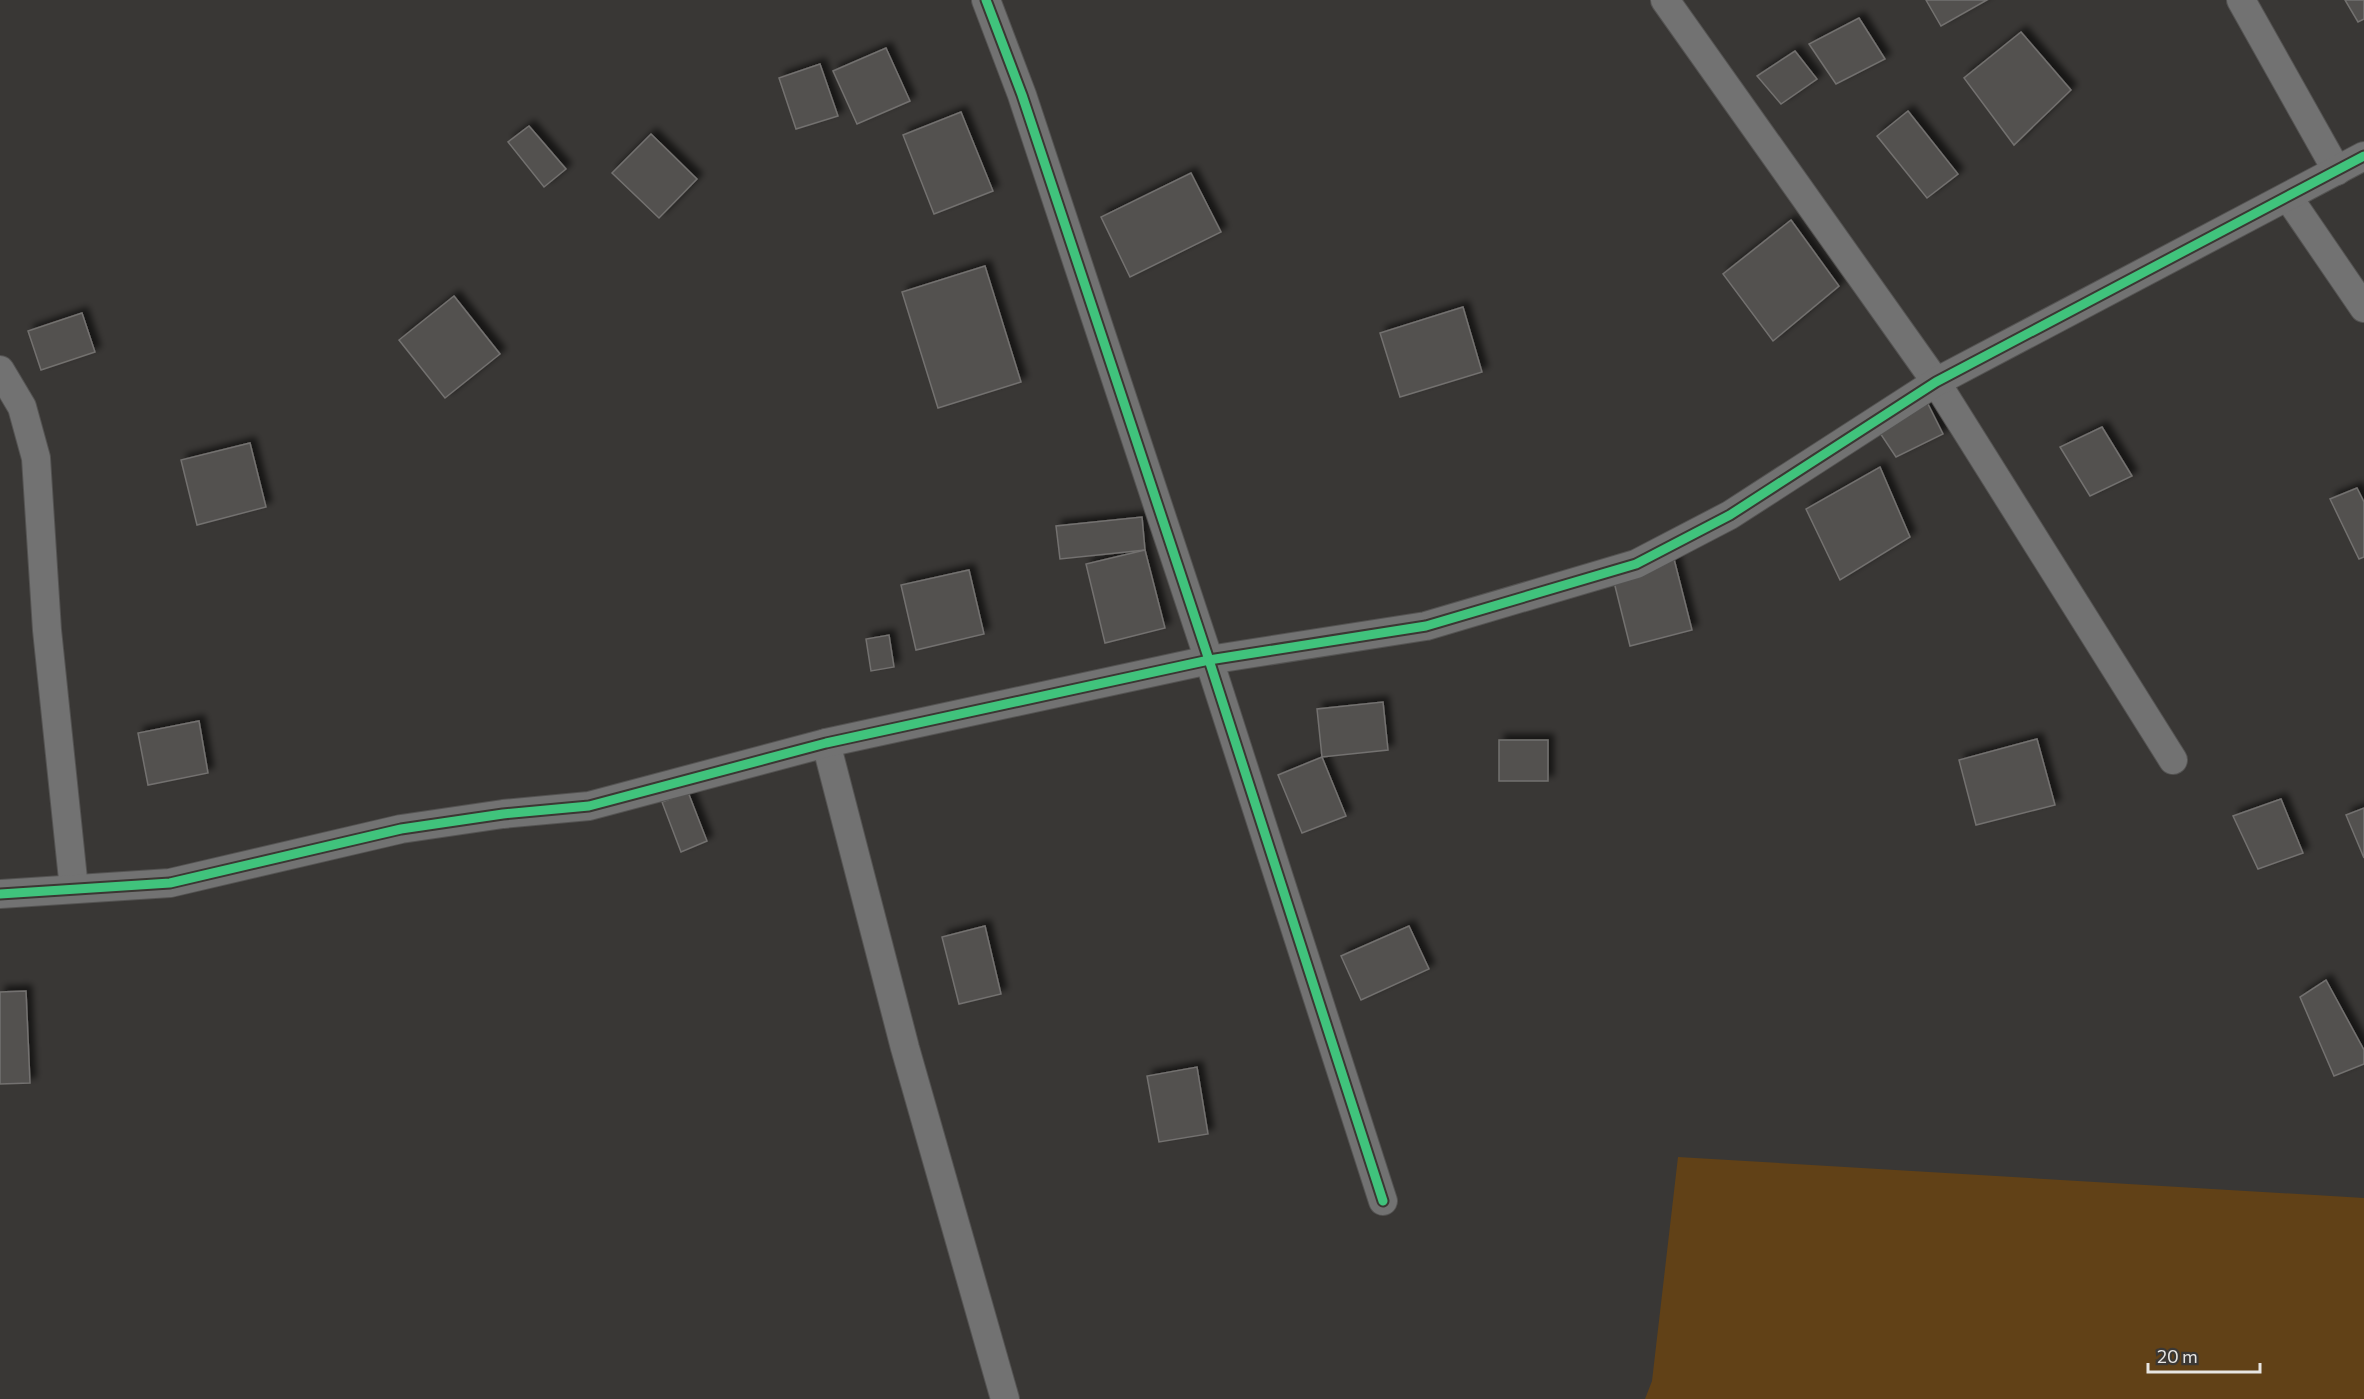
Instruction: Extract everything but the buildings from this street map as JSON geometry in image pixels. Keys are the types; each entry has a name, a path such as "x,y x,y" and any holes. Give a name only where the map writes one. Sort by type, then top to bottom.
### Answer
{"street":[{"path":"986,0 1022,95 1209,660 1383,1201"},
{"path":"1665,0 1936,382 2173,760"},
{"path":"2241,0 2337,171"},
{"path":"0,894 170,883 401,829 503,814 589,806 826,743 1209,660 1426,626 1636,564 1730,515 1936,382 2364,156"},
{"path":"2288,197 2364,308"},
{"path":"0,370 22,407 36,458 46,630 74,889"},
{"path":"826,743 905,1048 1005,1399"}],"shaded area":[{"path":"1678,1157 2364,1198 2364,1399 1645,1399 1652,1381"}],"cycle path":[{"path":"986,0 1022,95 1209,660 1383,1201"},
{"path":"0,894 170,883 401,829 503,814 589,806 826,743 1209,660 1426,626 1636,564 1730,515 1936,382 2364,156"}]}
